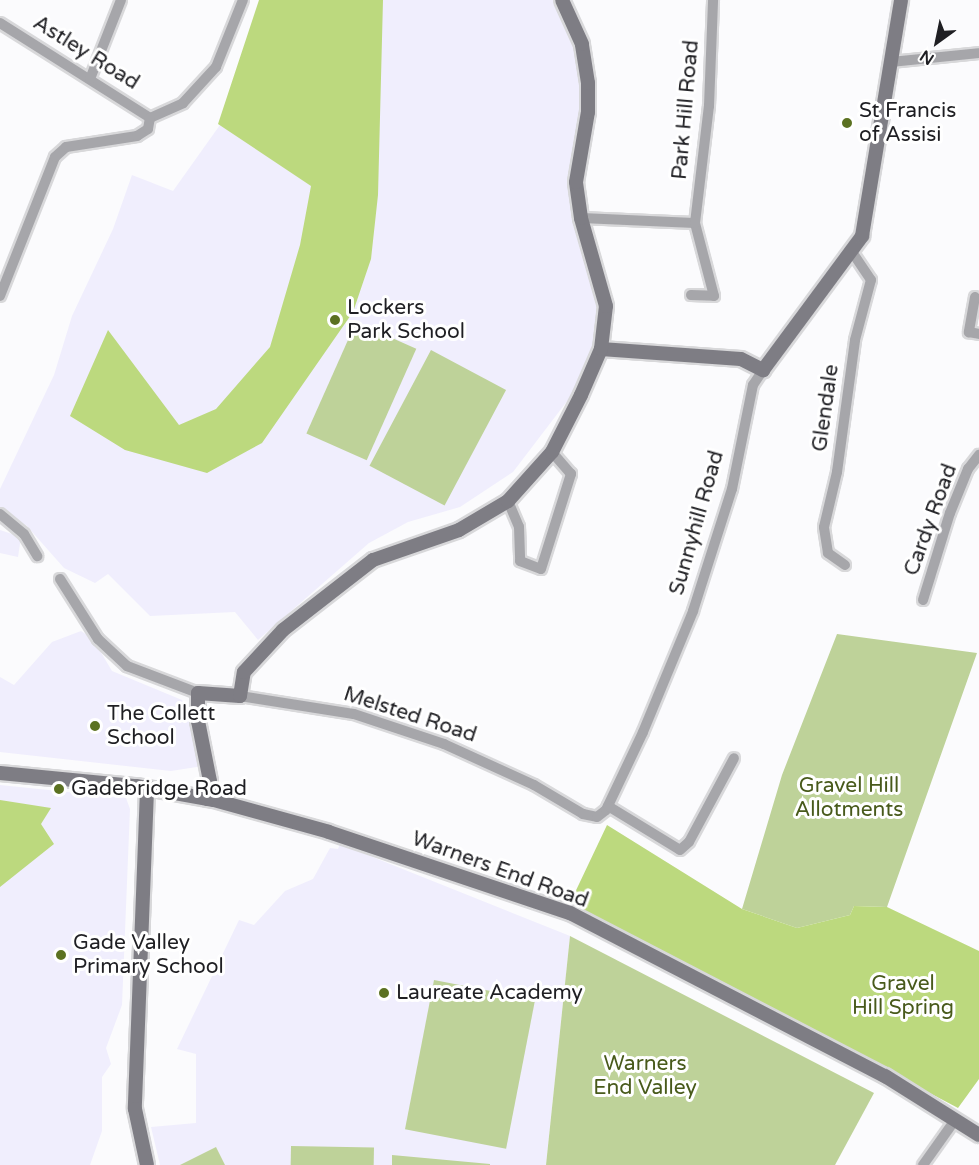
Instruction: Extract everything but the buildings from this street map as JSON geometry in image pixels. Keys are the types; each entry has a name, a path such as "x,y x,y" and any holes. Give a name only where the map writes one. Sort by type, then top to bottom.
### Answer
{"street":[{"path":"90,78 121,0"},
{"path":"0,296 55,157 66,147 137,136 148,129 150,118 183,103 216,67 243,0"},
{"path":"240,696 244,672 288,625 373,560 459,530 508,501 552,452 601,349 606,306 581,218 576,182 588,112 588,82 582,44 562,0"},
{"name":"Park Hill Road","path":"691,295 714,296 695,223 709,106 713,0"},
{"name":"Sunnyhill Road","path":"597,817 608,806 693,611 732,489 753,385 853,253 862,236 901,0"},
{"name":"Astley Road","path":"0,23 150,118"},
{"path":"891,62 979,52"},
{"path":"581,218 695,223"},
{"name":"Glendale","path":"845,565 828,553 824,527 837,472 855,340 872,280 853,253"},
{"path":"975,297 969,332 979,334"},
{"path":"601,349 741,359 763,370"},
{"path":"508,501 519,527 520,561 541,569 571,474 552,452"},
{"name":"Cardy Road","path":"923,600 950,513 968,469 979,455"},
{"path":"0,514 24,534 37,556"},
{"path":"60,579 98,639 127,666 198,693 198,721 210,781 207,799"},
{"name":"Melsted Road","path":"198,693 240,696 354,714 444,744 534,784 583,814 597,817"},
{"path":"608,806 680,850 688,842 734,758"},
{"name":"Warners End Road","path":"0,773 207,799 329,832 570,913 885,1076 979,1135"},
{"path":"147,790 135,1109 147,1165"},
{"path":"923,1165 955,1120"}],"shaded area":[{"name":"Lockers Park School","path":"282,0 558,0 571,33 583,92 567,185 593,279 598,323 587,375 513,472 460,507 408,522 369,543 258,640 235,612 150,616 108,574 95,583 64,568 26,525 0,513 0,489 54,375 72,316 113,229 132,175 173,191 237,101"},
{"path":"0,530 21,537 18,557 0,553"},
{"name":"The Collett School","path":"81,631 93,639 112,671 182,700 203,766 171,771 0,752 0,677 14,685 52,642"},
{"name":"Gade Valley Primary School","path":"0,785 126,798 130,809 122,1005 106,1048 111,1064 102,1077 102,1131 90,1165 0,1165"},
{"name":"Laureate Academy","path":"340,844 570,936 546,1165 160,1165 151,1127 196,1123 196,1054 177,1049 239,920 254,925 285,891 313,879 330,848 338,849"}],"green space":[{"path":"259,0 383,0 378,195 371,259 353,312 262,443 207,473 125,450 70,416 108,330 179,425 216,409 270,347 300,245 311,186 218,124"},
{"path":"356,322 416,349 367,460 306,433"},
{"path":"431,350 506,390 445,506 369,466"},
{"name":"Gravel Hill Allotments","path":"837,634 977,653 887,907 854,906 850,915 797,928 742,909 782,775"},
{"path":"0,800 51,808 41,824 54,844 0,887"},
{"name":"Gravel Hill Spring","path":"607,825 742,909 797,928 850,915 854,906 887,907 979,951 979,1079 958,1108 570,903"},
{"name":"Warners End Valley","path":"570,936 874,1093 835,1165 546,1165"},
{"path":"434,980 535,1000 506,1149 405,1129"},
{"path":"291,1146 374,1147 374,1165 291,1165"},
{"path":"216,1147 225,1165 180,1165"},
{"path":"392,1155 490,1164 490,1165 392,1165"}],"place":[{"name":"St Francis of Assisi","path":"847,123"},
{"name":"Lockers Park School","path":"335,320"},
{"name":"The Collett School","path":"95,726"},
{"name":"Gadebridge Road","path":"59,789"},
{"name":"Gade Valley Primary School","path":"61,955"},
{"name":"Laureate Academy","path":"384,993"}]}
